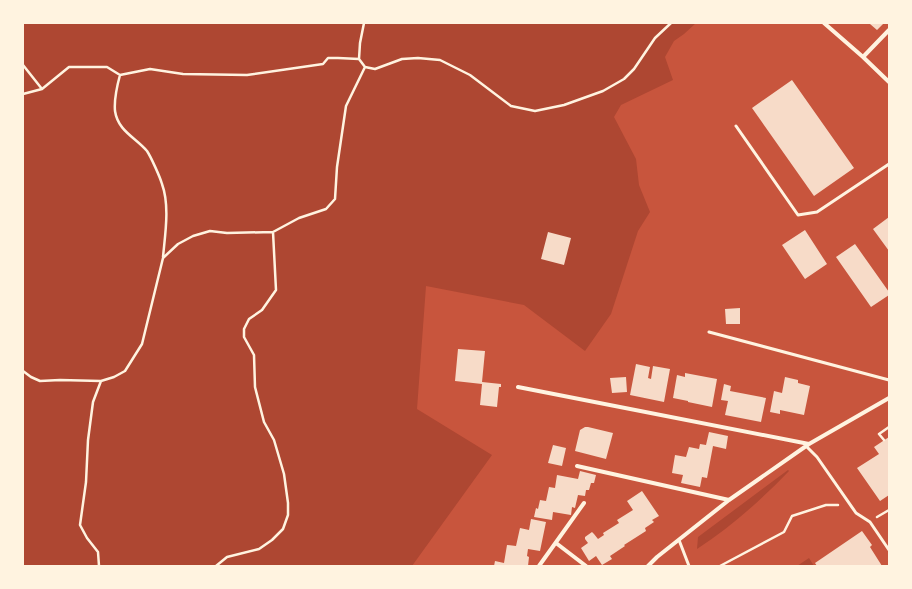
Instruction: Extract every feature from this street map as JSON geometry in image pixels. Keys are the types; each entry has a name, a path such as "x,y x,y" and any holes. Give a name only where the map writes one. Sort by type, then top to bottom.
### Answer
{"street":[{"path":"824,23 889,82"},
{"path":"863,57 889,30"},
{"path":"518,387 807,445"},
{"path":"648,566 657,557 729,500 807,445 889,398"},
{"path":"577,466 729,500"},
{"path":"539,566 584,503"},
{"path":"556,543 586,566"}],"lane":[{"path":"736,126 798,215 817,212 889,164"},
{"path":"709,332 889,380"},
{"path":"807,445 856,513 870,522 889,550"},
{"path":"679,540 689,566"}],"path":[{"path":"359,60 360,43 364,23"},
{"path":"23,94 42,89 69,67 107,67 120,75 150,69 184,74 247,75 323,64 328,58 359,60 365,67 376,69 402,59 418,58 440,60 470,75 511,106 535,111 564,105 603,91 624,79 634,69 656,38 671,23"},
{"path":"23,65 42,89"},
{"path":"163,258 178,244 193,236 210,231 227,233 273,232 299,218 326,209 335,199 336,166 346,106 365,67"},
{"path":"23,371 40,381 101,381 114,377 125,371 142,344 163,258 166,210 163,186 148,153 128,136 120,125 115,111 116,94 120,75"},
{"path":"216,566 227,557 259,549 272,540 283,529 288,515 284,474 274,440 264,422 255,387 254,355 244,337 244,329 249,319 262,310 276,290 273,232"},
{"path":"99,566 98,552 87,538 80,525 86,482 88,440 93,402 101,381"},
{"path":"884,440 879,434 889,427"},
{"path":"720,566 784,532 792,516 826,505 851,506"}],"shaded area":[{"path":"23,23 696,23 674,41 665,57 673,80 621,105 614,117 636,159 639,185 650,212 638,231 611,314 585,351 524,305 426,286 417,409 492,455 412,566 23,566"},
{"path":"788,470 789,471 778,482 745,513 697,549 698,537"},
{"path":"809,558 814,566 797,566"}],"building":[{"path":"884,23 877,30 870,24"},
{"path":"792,80 854,168 814,196 752,108"},
{"path":"889,217 889,251 873,229"},
{"path":"805,230 827,264 805,279 782,245"},
{"path":"548,232 571,238 564,265 541,259"},
{"path":"855,244 889,292 889,295 871,307 836,257"},
{"path":"740,308 740,324 726,324 725,309"},
{"path":"458,349 485,351 482,382 501,384 501,387 499,387 497,407 480,405 482,384 455,381"},
{"path":"636,364 650,367 648,378 651,379 653,366 670,369 664,402 630,395"},
{"path":"685,373 717,379 712,407 673,398 677,375 685,377"},
{"path":"626,377 627,392 612,393 610,378"},
{"path":"785,377 798,380 798,383 810,386 804,415 780,410 780,414 770,412 774,391 782,393"},
{"path":"724,384 731,386 730,391 766,398 761,422 725,415 728,401 721,400"},
{"path":"585,427 613,433 606,459 575,451 580,430"},
{"path":"709,432 728,436 726,449 713,446 707,478 702,477 700,487 681,483 683,475 672,473 675,455 686,457 689,447 699,449 700,444 706,445"},
{"path":"889,437 889,495 880,501 857,468 879,454 874,447"},
{"path":"553,445 566,448 562,466 548,463"},
{"path":"580,471 596,475 594,483 591,483 589,490 586,490 585,496 578,495 575,508 572,507 571,515 553,512 552,520 534,517 540,500 546,501 549,487 555,488 557,475 578,479"},
{"path":"642,491 659,516 652,520 654,522 645,528 646,531 610,556 612,559 602,565 596,556 589,561 581,548 588,543 585,537 592,532 598,539 604,535 603,533 619,523 617,520 633,510 627,501"},
{"path":"531,519 546,522 540,551 528,549 528,566 494,566 495,561 504,563 507,545 516,546 520,528 529,530"},
{"path":"862,531 872,545 870,547 882,566 817,566 815,563"}]}
